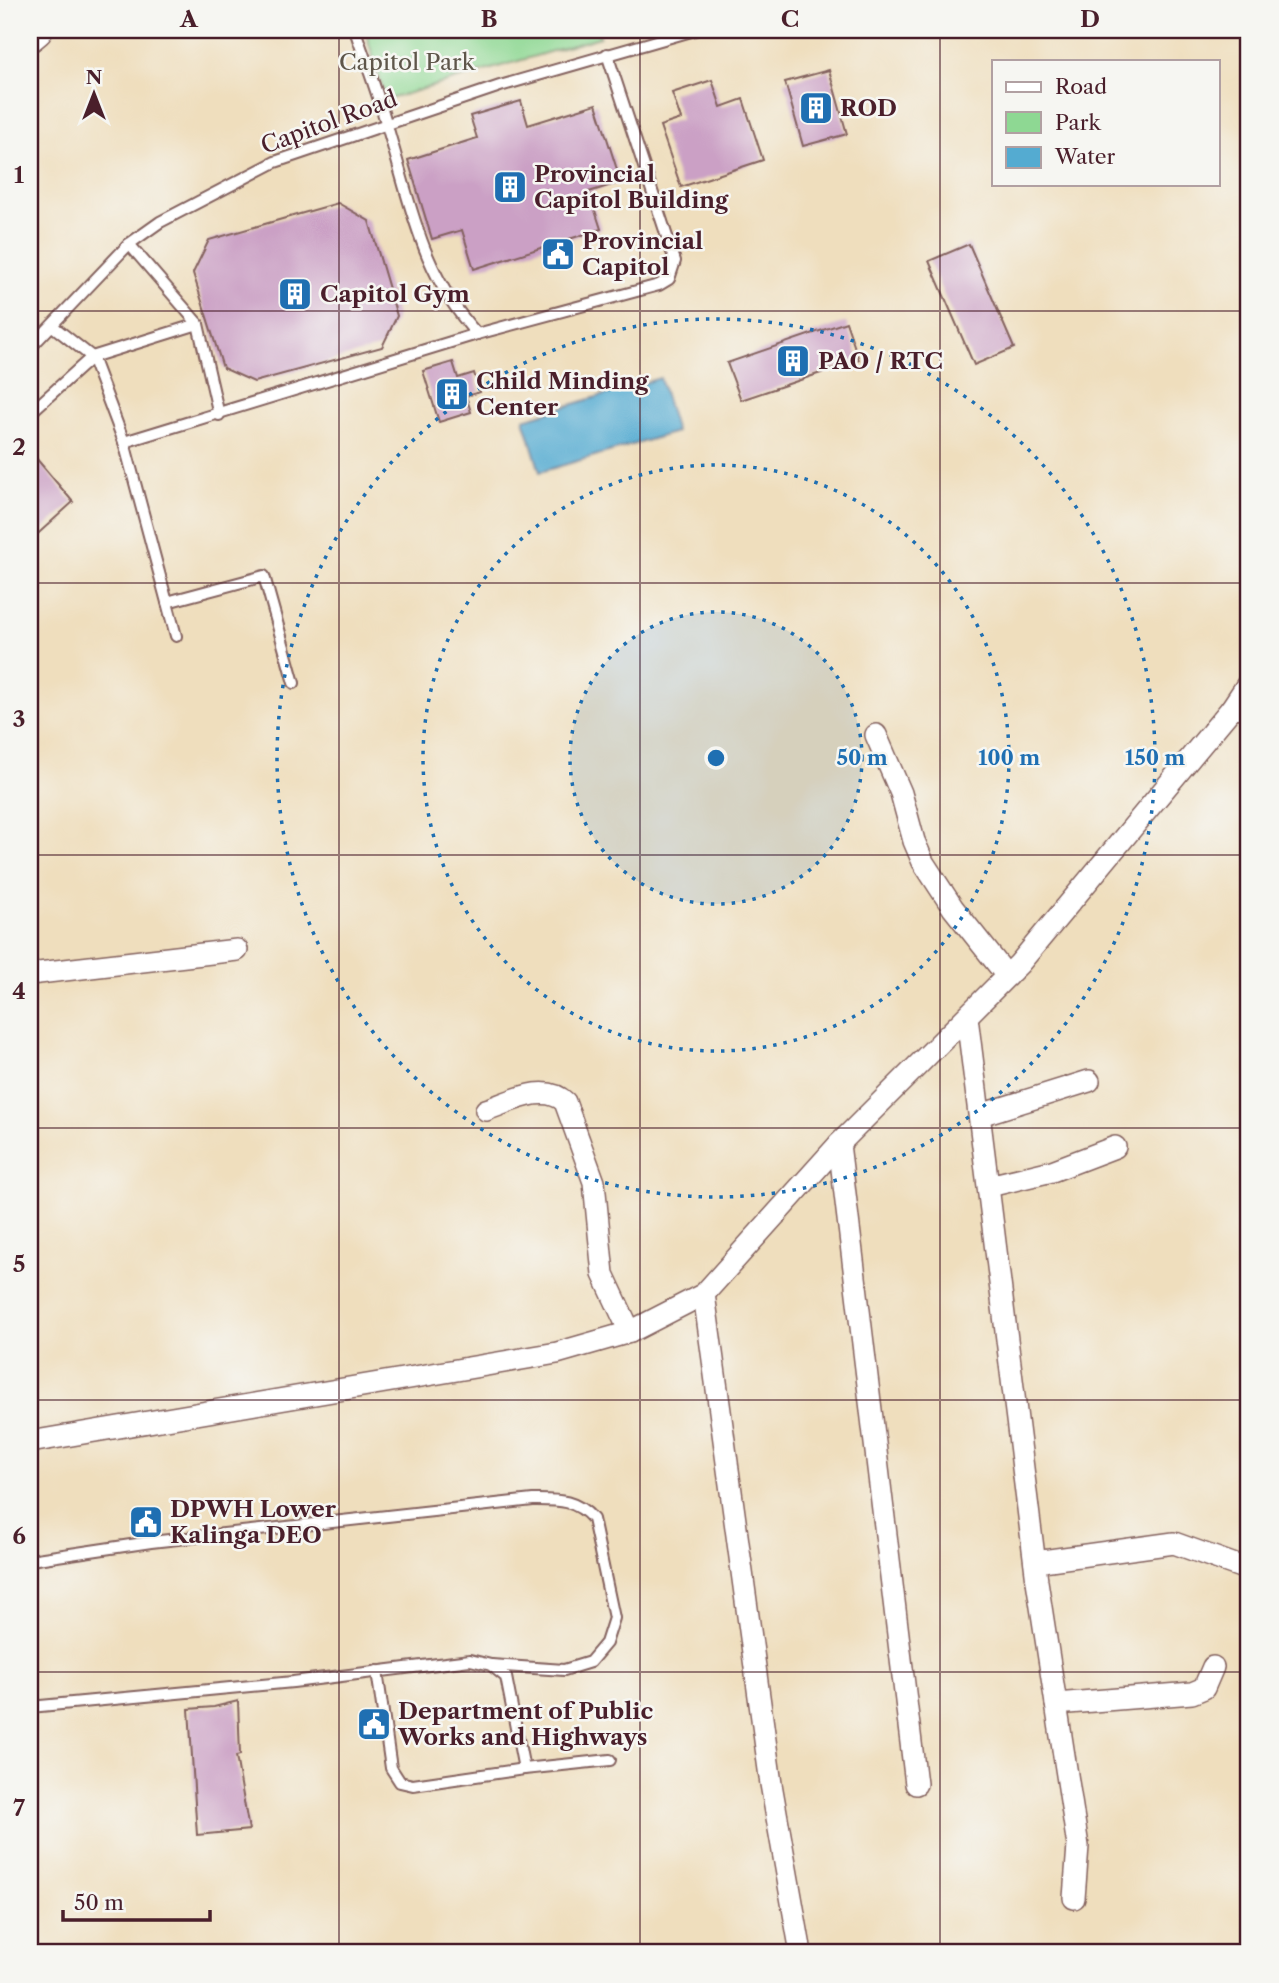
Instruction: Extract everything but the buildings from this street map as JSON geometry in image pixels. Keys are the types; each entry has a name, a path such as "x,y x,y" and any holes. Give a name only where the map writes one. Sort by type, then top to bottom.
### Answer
{"main road":[{"path":"30,35 36,30"}],"street":[{"path":"30,1442 557,1353 631,1332 704,1294 839,1144 1007,976 1240,707 1249,682"},
{"path":"876,735 894,774 923,862 948,900 1007,976"},
{"path":"30,974 237,950"},
{"path":"967,1017 1035,1562 1078,1846 1074,1898"},
{"path":"980,1115 1089,1081"},
{"path":"486,1110 540,1093 557,1095 565,1102 593,1182 603,1274 631,1332"},
{"path":"839,1144 916,1784"},
{"path":"989,1186 1052,1171 1115,1147"},
{"path":"704,1294 771,1784 801,1953"},
{"path":"1035,1562 1174,1543 1249,1570"},
{"path":"1056,1704 1192,1693 1204,1688 1213,1667"}],"lane":[{"path":"355,30 386,122 426,258 461,317 477,334"},
{"name":"Capitol Road","path":"30,348 54,327 129,244 160,222 275,162 386,122 607,54 695,30"},
{"path":"124,442 477,334 659,285 669,279 675,261 607,54"},
{"path":"129,244 198,324 219,415"},
{"path":"30,413 92,357 198,324"},
{"path":"54,327 92,357 124,442 176,636"},
{"path":"167,603 264,576 294,683"},
{"path":"30,1560 150,1542 533,1500 563,1500 583,1507 593,1519 614,1618 606,1643 590,1662 564,1670 491,1665 470,1660 30,1707"},
{"path":"491,1665 506,1677 510,1689 524,1769"},
{"path":"377,1671 390,1768 400,1782 413,1785 610,1760"}],"green space":[{"name":"Capitol Park","path":"365,30 598,30 600,37 386,100"}],"water":[{"path":"660,378 676,432 540,472 524,419"}],"place":[{"name":"ROD","path":"816,108"},
{"name":"Provincial Capitol Building","path":"510,187"},
{"name":"Provincial Capitol","path":"558,254"},
{"name":"Capitol Gym","path":"295,294"},
{"name":"PAO / RTC","path":"793,361"},
{"name":"Child Minding Center","path":"452,394"},
{"name":"DPWH Lower Kalinga DEO","path":"146,1522"},
{"name":"Department of Public Works and Highways","path":"374,1724"}]}
